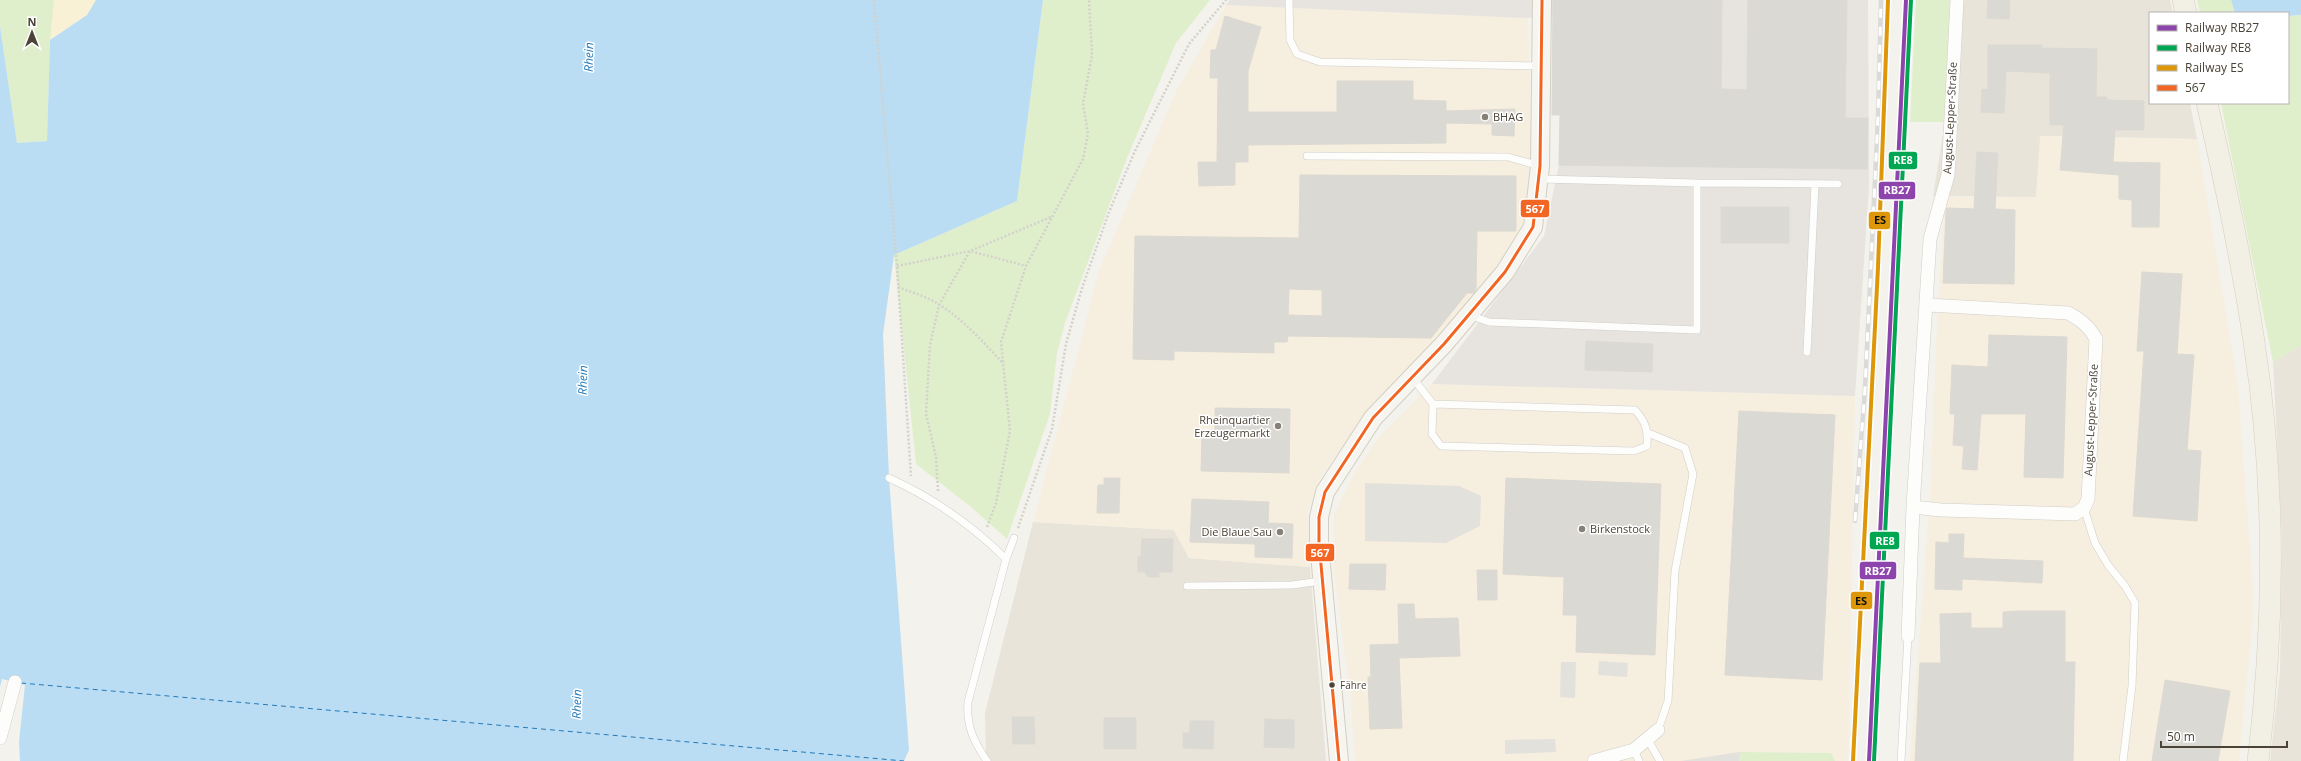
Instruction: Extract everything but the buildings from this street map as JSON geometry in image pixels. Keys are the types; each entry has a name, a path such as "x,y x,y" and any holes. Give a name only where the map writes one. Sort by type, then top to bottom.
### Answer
{"main road":[{"path":"2183,0 2186,12"},
{"path":"2206,104 2244,278 2263,417 2270,543 2266,677 2258,761"}],"street":[{"path":"1340,761 1321,581 1320,517 1325,492 1373,418 1469,315 1506,272 1532,227 1539,172 1542,0"},
{"name":"August-Lepper-Straße","path":"1908,636 1913,507 1928,305 1930,239 1948,175 1957,0"},
{"name":"August-Lepper-Straße","path":"1928,305 2068,313 2082,320 2090,329 2096,338 2088,499 2084,508"},
{"path":"1913,507 1941,510 2075,514 2084,508"},
{"path":"0,738 15,682"},
{"path":"1594,761 1637,756 1648,740 1658,730"}],"lane":[{"path":"1289,0 1290,40 1297,54 1320,62 1541,66"},
{"path":"1307,156 1508,157 1539,172 1697,183 1838,184"},
{"path":"1469,315 1489,322 1697,330 1697,183"},
{"path":"1807,352 1815,184"},
{"path":"1412,377 1432,404 1432,434 1441,446 1634,451 1647,446 1648,432 1644,420 1635,410 1432,404"},
{"path":"1648,432 1685,448 1693,474 1675,570 1668,701 1658,730"},
{"path":"889,478 912,488 939,506 983,537 1006,559"},
{"path":"2084,508 2095,542 2108,565 2125,586 2134,603 2132,686 2123,761"},
{"path":"987,761 971,733 967,714 968,702 1006,559 1014,538"},
{"path":"1186,586 1292,584 1321,581"},
{"path":"1901,761 1908,636"},
{"path":"1648,740 1660,761"}],"path":[{"path":"874,0 897,266 912,488"},
{"path":"983,537 996,503 1010,431 1001,342 1026,266 1083,159 1088,134 1083,104 1092,55 1089,0"},
{"path":"1014,538 1052,429 1066,344 1082,288 1109,212 1135,151 1189,44 1226,0"},
{"path":"897,266 970,252 1052,216"},
{"path":"970,252 1026,266"},
{"path":"939,506 936,457 926,414 930,345 939,305 970,252"},
{"path":"898,287 927,298 939,305 968,326 1003,363"}],"shaded area":[{"path":"1230,0 1868,0 1869,186 1855,396 1432,384 1544,236 1559,165 1560,115 1552,115 1553,15 1528,18 1226,5"},
{"path":"1951,0 2170,0 2173,12 2149,12 2149,104 2190,104 2197,139 2041,136 2036,197 1933,196 1945,122"},
{"path":"1226,5 1528,18 1531,147 1523,225 1494,271 1407,374 1362,421 1322,474 1308,511 1310,567 1189,558 1174,530 1033,522 1099,271 1176,92"},
{"path":"2040,136 2197,139 2238,387 2254,605 2239,761 1910,761 1930,498 1938,300 1945,202 1950,197 2036,197"},
{"path":"2301,346 2301,761 2270,761 2280,672 2282,539 2273,362"},
{"path":"1432,384 1855,396 1848,761 1835,761 1831,753 1740,752 1739,761 1355,761 1350,693 1334,571 1334,514 1355,472 1379,437"},
{"path":"1365,483 1459,486 1481,496 1480,526 1446,543 1365,541"},
{"path":"1033,522 1174,530 1189,558 1310,567 1326,761 986,761 985,713"},
{"path":"1599,661 1628,663 1627,677 1598,675"},
{"path":"1561,662 1576,662 1575,698 1560,697"},
{"path":"1555,739 1556,752 1505,754 1505,740"},
{"path":"1740,752 1739,761 1681,761"}],"green space":[{"path":"0,0 96,0 50,40 47,141 17,143 0,26"},
{"path":"1043,0 1210,0 1176,43 1127,158 1065,323 1057,353 1050,414 1007,539 971,507 916,464 894,255 1017,201"},
{"path":"1916,0 1951,0 1945,122 1910,122"},
{"path":"2197,0 2231,0 2235,12 2200,12"},
{"path":"2301,15 2301,346 2273,362 2221,104 2289,104 2289,16"},
{"path":"1740,752 1831,753 1835,761 1739,761"}],"sand":[{"path":"54,0 96,0 87,15 50,40"}],"water":[{"name":"Rhein","path":"96,0 1043,0 1017,201 894,255 883,334 889,478 909,750 904,761 20,761 19,742 25,685 2,679 0,687 0,26 17,143 47,141 50,40 87,15"},
{"path":"2231,0 2301,0 2301,15 2289,16 2289,12 2235,12"}],"ferry route":[{"path":"21,683 904,761"}],"railway":[{"path":"1855,521 1865,389 1878,117 1881,0"}],"rail line":[{"name":"ES","path":"1853,761 1878,267 1888,0"},
{"name":"RB27","path":"1869,761 1906,0"},
{"name":"RE8","path":"1874,761 1911,0"}],"transit line":[{"name":"567","path":"1339,761 1319,543 1319,517 1325,492 1373,418 1444,344 1505,272 1533,227 1540,166 1542,0"}],"place":[{"name":"BHAG","path":"1485,117"},
{"name":"Rheinquartier Erzeugermarkt","path":"1278,426"},
{"name":"Birkenstock","path":"1582,529"},
{"name":"Die Blaue Sau","path":"1280,532"},
{"name":"Fähre","path":"1332,685"}]}
